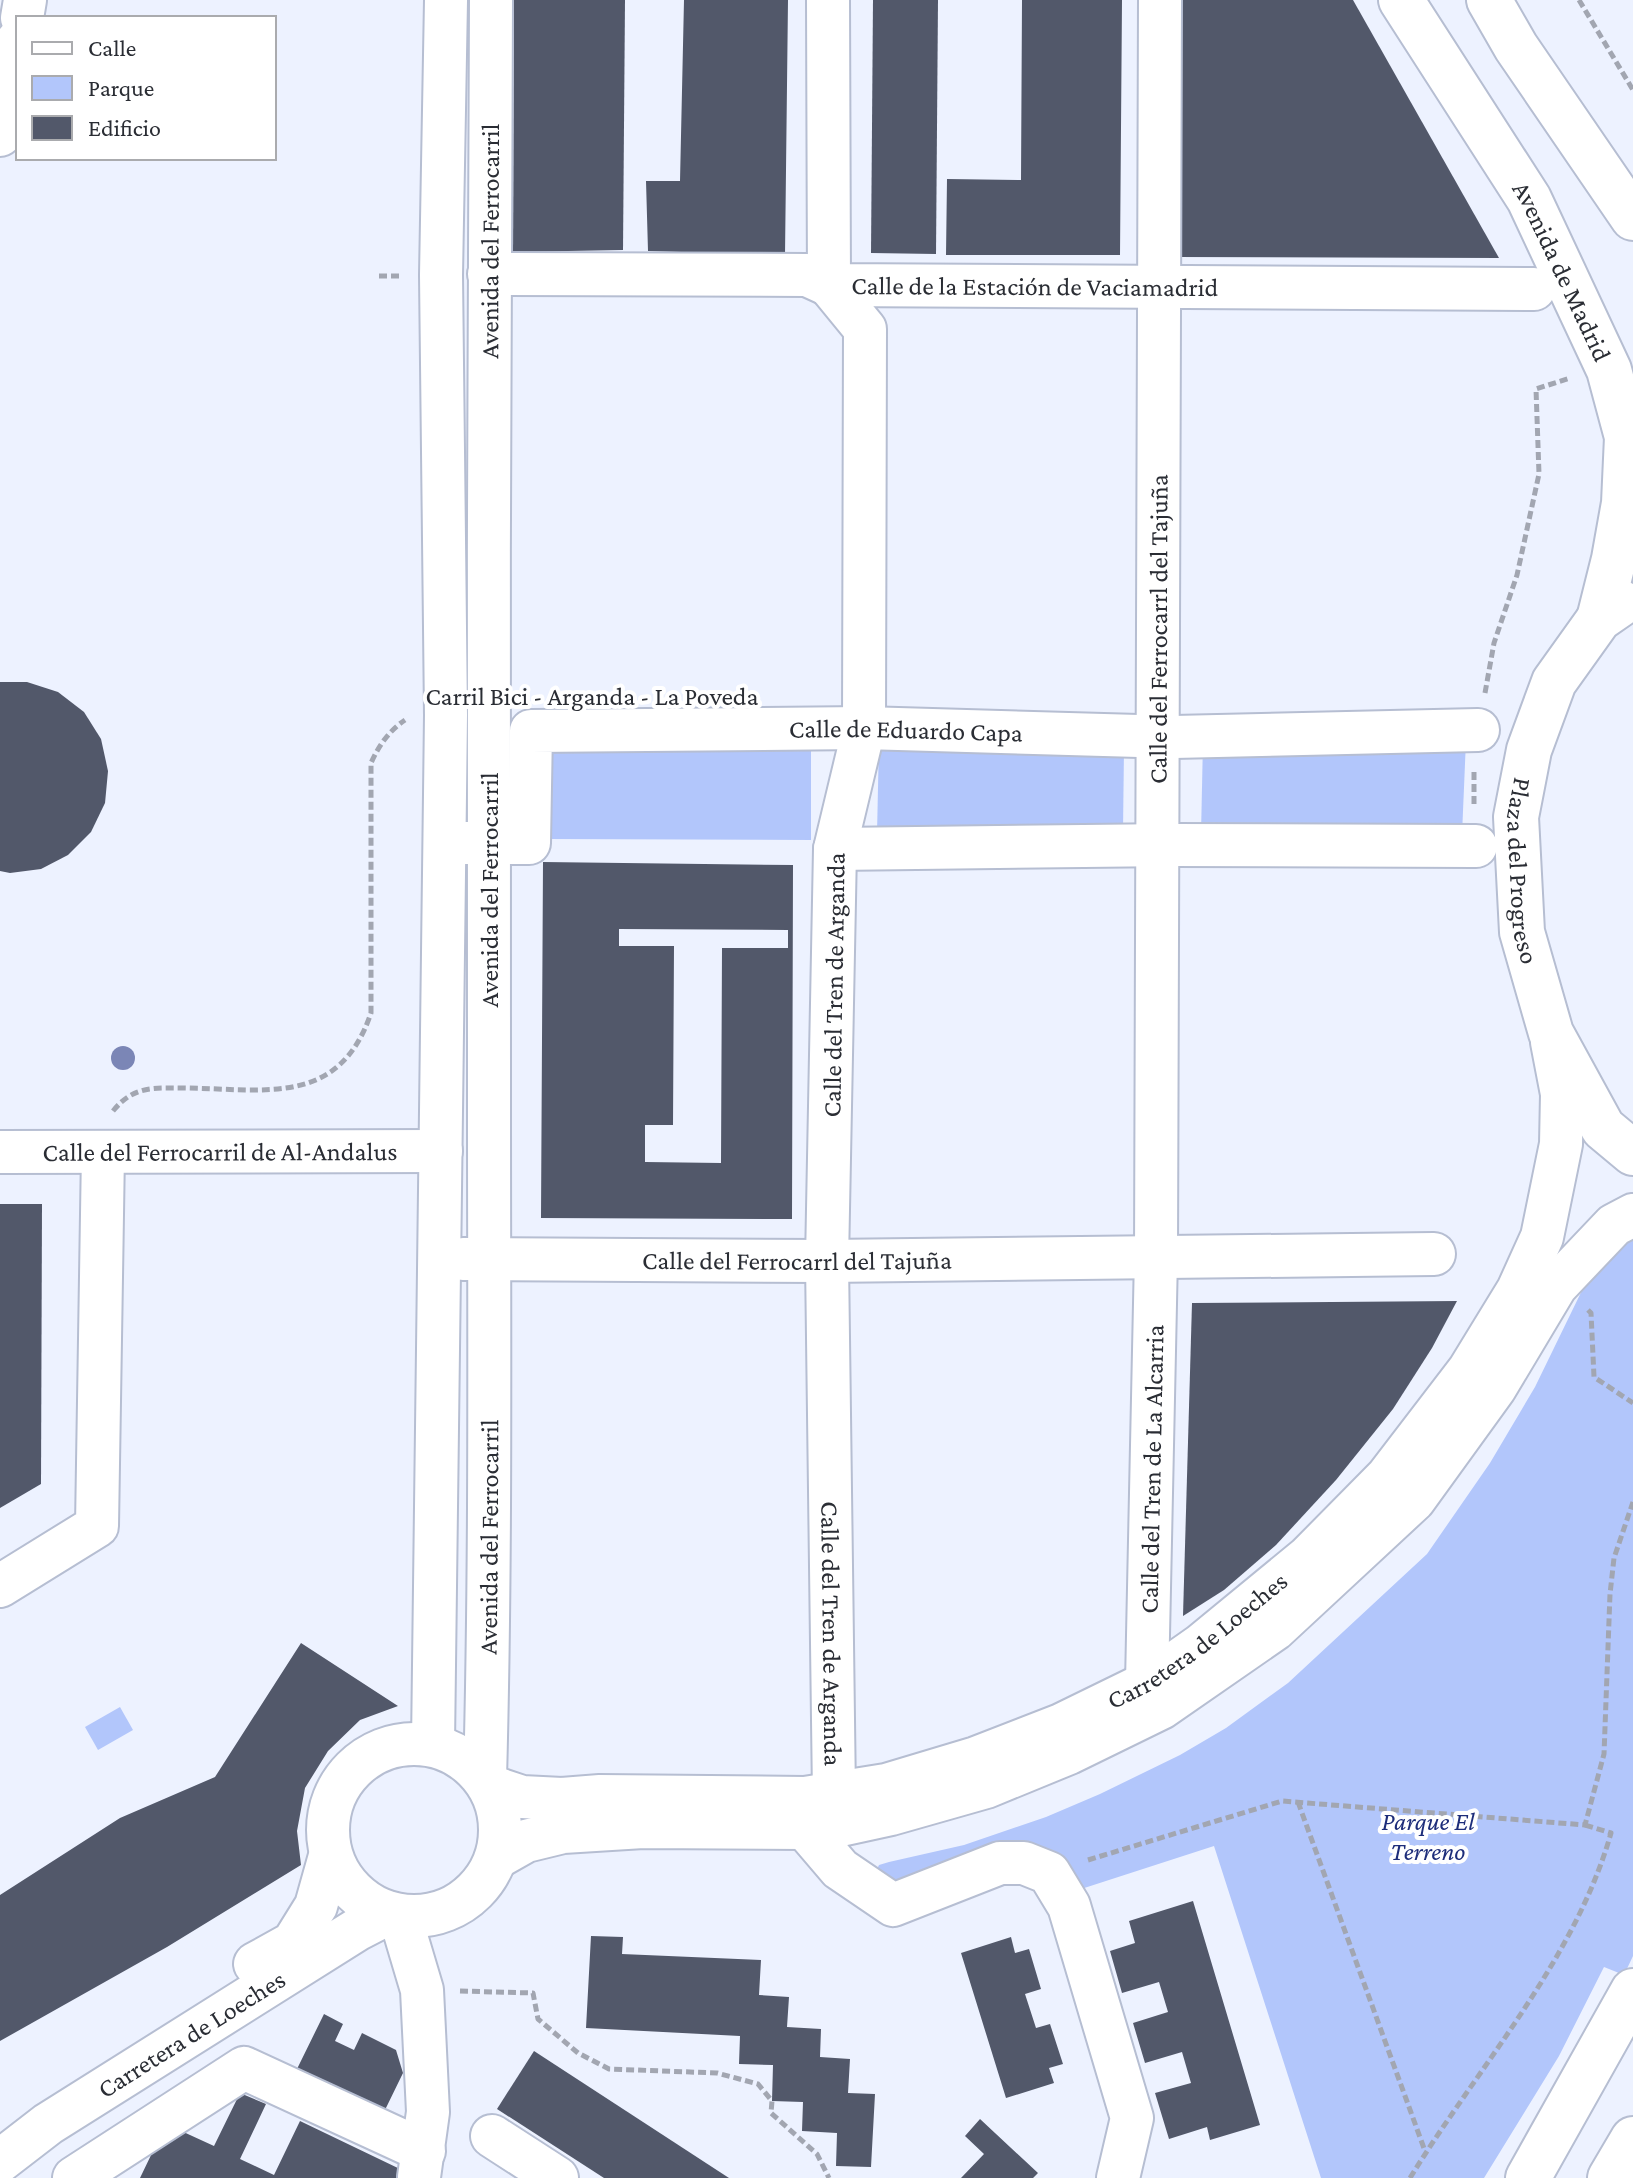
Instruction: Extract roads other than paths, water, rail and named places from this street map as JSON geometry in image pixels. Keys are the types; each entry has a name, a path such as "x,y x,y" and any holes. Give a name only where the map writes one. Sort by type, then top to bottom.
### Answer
{"highway":[{"name":"Avenida de Madrid","path":"1401,0 1529,199 1609,370 1627,437 1624,503 1614,559 1616,607"},
{"path":"1489,0 1516,47 1633,218"},
{"name":"Plaza del Progreso","path":"1616,607 1554,682 1529,750 1516,817 1522,932 1551,1033 1603,1128 1633,1153"},
{"path":"1528,2178 1633,1991"},
{"path":"1610,2178 1633,2139"}],"street":[{"name":"Avenida del Ferrocarril","path":"433,1745 446,715 441,275 446,0"},
{"name":"Avenida del Ferrocarril","path":"487,1782 491,0"},
{"path":"828,0 829,285"},
{"name":"Calle del Ferrocarrl del Tajuña","path":"439,1259 827,1261 1164,1256 1157,846 1160,0"},
{"path":"0,135 16,47"},
{"name":"Calle de la Estación de Vaciamadrid","path":"489,274 807,275 829,285 1534,289"},
{"name":"Calle del Tren de Arganda","path":"829,285 865,329 864,728 835,849 827,1261 834,1795"},
{"name":"Calle de Eduardo Capa","path":"444,843 529,843 531,731 864,728 1157,737 1478,730"},
{"path":"835,849 1476,846"},
{"name":"Carretera de Loeches","path":"487,1782 522,1797 562,1799 600,1796 805,1798 834,1795 886,1785 976,1758 1061,1725 1147,1683 1201,1645 1308,1557 1387,1477 1469,1370 1518,1290 1542,1237 1561,1144 1562,1094 1551,1033"},
{"name":"Calle del Ferrocarril de Al-Andalus","path":"0,1152 441,1151"},
{"path":"0,1586 97,1526 103,1152"},
{"name":"Carretera de Loeches","path":"496,1858 526,1841 563,1832 601,1828 805,1828 836,1826 877,1817 986,1787 1069,1753 1161,1708 1275,1629 1414,1500 1495,1388 1556,1286 1614,1225 1633,1215"},
{"path":"1164,1256 1434,1254"},
{"name":"Calle del Tren de La Alcarria","path":"1147,1683 1164,1256"},
{"path":"403,1743 433,1745 453,1752 471,1764 487,1782 498,1809 501,1834 496,1858 481,1885 458,1904 430,1915 395,1915 364,1901 344,1881 330,1856 327,1825 333,1796 350,1770 374,1752 403,1743"},
{"path":"805,1828 840,1869 893,1905 1000,1863 1024,1863 1049,1873 1069,1906 1132,2118 1118,2178"},
{"name":"Carretera de Loeches","path":"0,2130 37,2099 121,2043 293,1943 316,1906 330,1856"},
{"path":"80,2177 244,2068 421,2164 428,2112 422,1990 395,1915"},
{"name":"Carretera de Loeches","path":"0,2161 48,2124 358,1929 395,1915"},
{"path":"492,2136 557,2178"}],"park label":[{"name":"Parque El Terreno","path":"1428,1836"}]}
